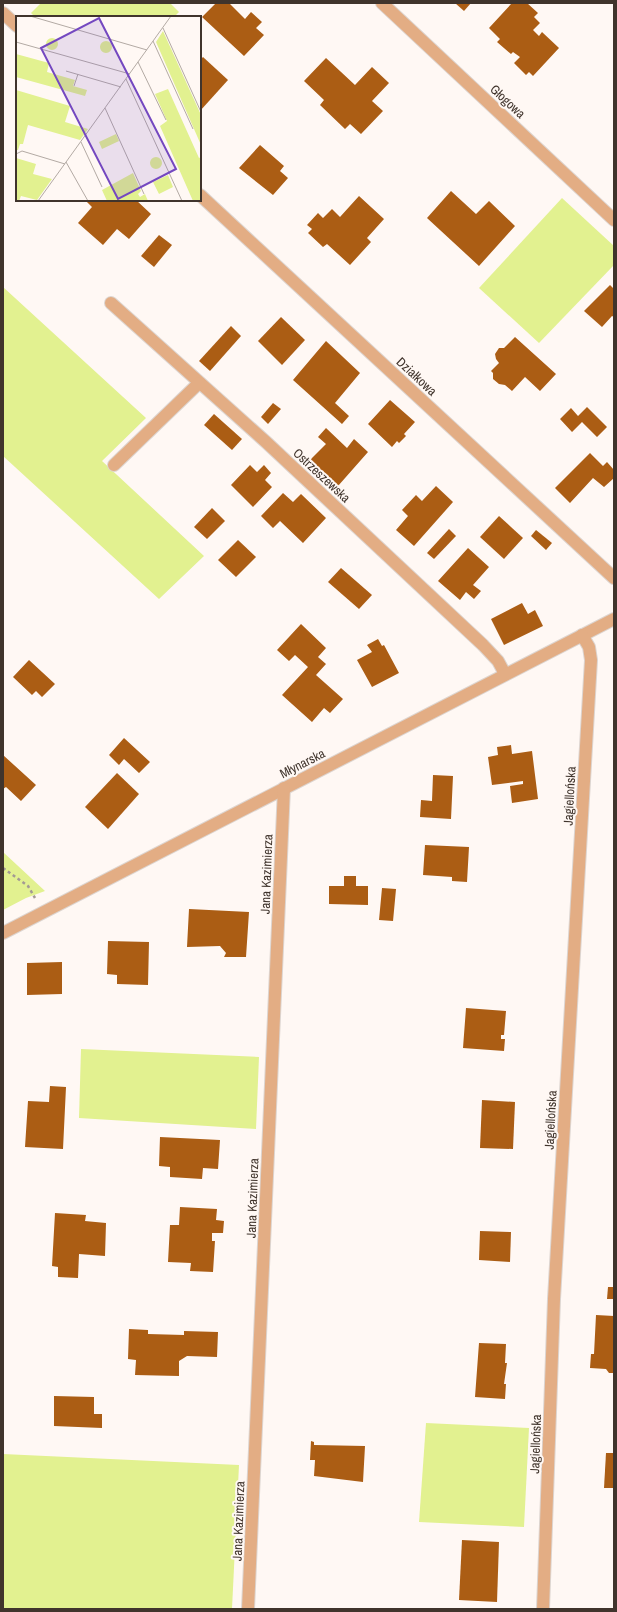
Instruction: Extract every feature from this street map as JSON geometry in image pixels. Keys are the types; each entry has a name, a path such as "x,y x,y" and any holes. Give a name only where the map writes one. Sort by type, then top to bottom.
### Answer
{"street":[{"name":"Głogowa","path":"382,3 614,220"},
{"path":"3,13 16,25"},
{"name":"Działkowa","path":"201,196 614,578"},
{"name":"Ostrzeszewska","path":"111,303 266,442 483,645 498,661 505,674"},
{"path":"114,465 199,382"},
{"name":"Młynarska","path":"3,933 614,619"},
{"name":"Jagiellońska","path":"543,1609 554,1299 591,660 589,647 582,635"},
{"name":"Jana Kazimierza","path":"248,1609 284,788"}],"path":[{"path":"3,868 28,886 44,912"}],"green space":[{"path":"41,3 170,3 179,12 175,16 34,16 31,13"},
{"path":"562,198 614,246 614,265 539,343 479,288"},
{"path":"3,287 146,418 102,461 204,556 159,599 3,456"},
{"path":"3,852 45,891 26,898 3,910"},
{"path":"81,1049 259,1057 256,1129 79,1118"},
{"path":"426,1423 529,1428 524,1527 419,1522"},
{"path":"3,1454 239,1465 232,1609 3,1609"}],"building":[{"path":"216,3 229,3 245,19 251,12 262,22 256,28 264,35 244,56 202,17"},
{"path":"455,3 471,3 464,11"},
{"path":"512,3 527,3 538,13 534,17 540,23 533,30 539,36 542,32 559,48 533,76 529,72 526,75 514,63 520,57 513,52 511,54 497,42 500,39 489,28"},
{"path":"203,57 228,80 201,110 201,59"},
{"path":"326,58 355,85 372,67 389,83 372,101 383,111 361,134 350,124 345,129 320,105 324,100 304,81"},
{"path":"260,145 284,166 280,171 288,178 273,195 239,168"},
{"path":"451,191 476,214 489,201 515,226 479,266 427,218"},
{"path":"359,196 384,219 367,238 371,242 350,265 327,244 323,247 308,233 312,229 307,225 318,213 323,218 332,209 340,217"},
{"path":"86,201 137,201 151,214 129,239 117,229 103,245 78,223 92,207"},
{"path":"159,235 172,245 154,267 141,256"},
{"path":"610,285 614,289 614,317 612,316 602,327 584,311"},
{"path":"281,317 305,340 282,365 258,341"},
{"path":"231,326 241,336 210,371 199,361"},
{"path":"515,337 556,374 540,391 525,377 512,391 505,385 499,384 493,379 493,373 491,371 499,363 495,354 499,348 504,348"},
{"path":"326,341 360,373 335,403 349,416 342,424 293,380"},
{"path":"390,400 415,422 404,434 406,436 399,443 397,441 392,447 368,424"},
{"path":"273,403 281,409 268,424 261,417"},
{"path":"587,407 607,427 597,437 582,422 572,432 560,419 571,408 578,416"},
{"path":"214,414 242,439 232,450 204,425"},
{"path":"326,428 347,448 354,439 368,452 338,486 310,460 326,444 318,437"},
{"path":"590,453 603,466 607,462 614,470 614,478 604,487 593,478 570,503 555,488"},
{"path":"250,465 257,472 264,465 271,473 265,480 272,487 253,507 231,485"},
{"path":"436,486 453,502 414,546 396,530 408,516 402,510 416,495 422,501"},
{"path":"283,493 293,502 301,494 326,518 303,543 280,521 273,528 261,516"},
{"path":"212,508 225,521 207,539 194,527"},
{"path":"499,516 523,538 504,559 480,537"},
{"path":"449,529 456,536 434,559 427,553"},
{"path":"536,530 552,543 546,550 531,536"},
{"path":"238,540 256,557 236,577 218,560"},
{"path":"468,548 489,567 473,585 481,591 474,599 466,592 460,600 438,581"},
{"path":"341,568 372,595 359,609 328,582"},
{"path":"522,603 528,614 535,610 543,626 504,645 491,619"},
{"path":"301,624 326,648 318,657 326,664 316,675 343,699 330,713 324,708 312,722 282,695 308,667 295,655 289,661 277,650"},
{"path":"378,639 382,646 384,645 399,673 372,687 357,660 372,652 367,645"},
{"path":"29,660 55,684 42,697 36,691 32,695 13,677"},
{"path":"124,738 150,762 139,773 124,759 119,765 109,755"},
{"path":"511,745 512,754 532,751 538,799 512,803 510,786 523,784 523,781 492,785 488,757 498,755 497,747"},
{"path":"3,755 36,785 21,801 6,787 3,789"},
{"path":"117,773 139,794 108,829 85,807"},
{"path":"433,775 453,776 451,819 420,817 421,800 432,801"},
{"path":"425,845 469,847 467,882 452,881 452,877 423,875"},
{"path":"344,876 356,876 356,886 368,886 368,905 329,904 329,886 344,886"},
{"path":"382,888 396,889 393,921 379,920"},
{"path":"189,909 249,912 246,957 224,957 226,953 220,946 187,947"},
{"path":"108,941 149,942 148,985 117,984 117,975 107,974"},
{"path":"62,962 62,994 27,995 27,963"},
{"path":"466,1008 506,1011 504,1035 501,1035 501,1039 505,1039 504,1051 463,1048"},
{"path":"50,1086 66,1087 63,1149 25,1147 28,1101 49,1102"},
{"path":"482,1100 515,1102 513,1149 480,1148"},
{"path":"160,1137 220,1140 218,1169 203,1168 202,1179 170,1177 170,1167 159,1166"},
{"path":"180,1207 217,1209 216,1220 224,1221 223,1233 212,1233 212,1241 215,1241 213,1272 190,1271 191,1263 168,1262 170,1225 179,1225"},
{"path":"55,1213 86,1215 85,1221 106,1223 105,1256 79,1254 78,1278 58,1277 58,1267 52,1266"},
{"path":"480,1231 511,1232 510,1262 479,1260"},
{"path":"608,1287 614,1287 614,1299 607,1299"},
{"path":"596,1315 614,1316 613,1373 609,1373 606,1369 590,1368 591,1354 594,1354"},
{"path":"129,1329 148,1330 148,1334 184,1335 184,1331 218,1332 217,1357 187,1356 179,1361 179,1376 135,1375 136,1360 128,1359"},
{"path":"479,1343 506,1344 505,1363 507,1363 504,1384 506,1384 505,1399 475,1397"},
{"path":"54,1396 94,1397 94,1414 102,1414 102,1428 54,1426"},
{"path":"311,1441 314,1442 314,1445 365,1446 363,1482 314,1476 315,1460 310,1460"},
{"path":"606,1453 614,1453 614,1488 604,1488"},
{"path":"462,1540 499,1542 497,1602 459,1600"}]}
